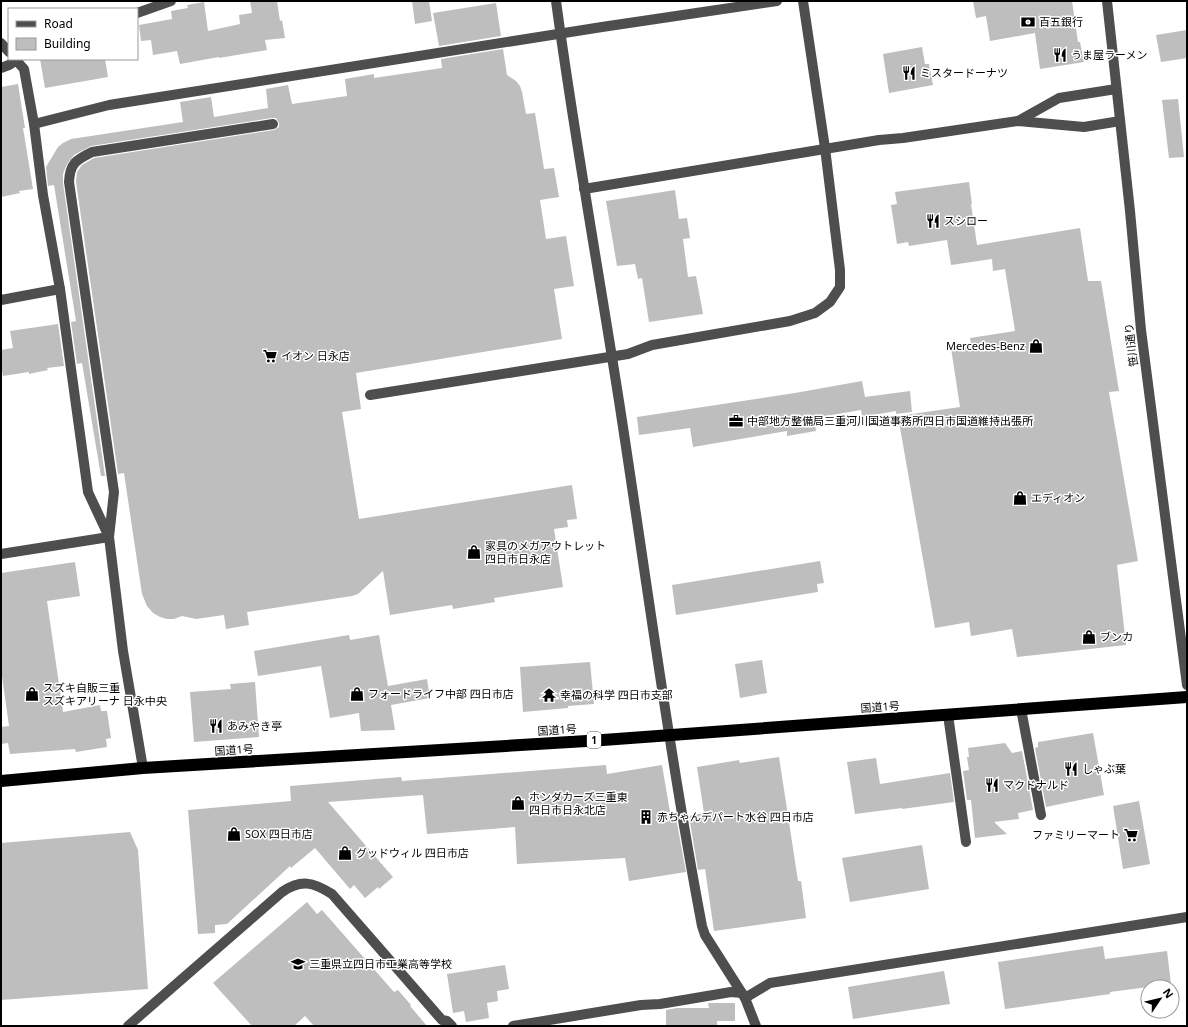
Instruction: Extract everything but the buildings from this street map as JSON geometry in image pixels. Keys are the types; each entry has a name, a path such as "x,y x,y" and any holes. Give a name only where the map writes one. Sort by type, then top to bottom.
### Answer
{"highway":[{"name":"国道1号","path":"1,781 143,768 602,740 1187,697"}],"street":[{"path":"138,13 171,1"},
{"path":"556,1 584,189 619,400 668,734 702,926 705,935 744,996 756,1026"},
{"path":"34,124 109,105 777,1"},
{"path":"370,395 628,354 652,345 790,321 815,313 830,302 840,287 840,270 825,148 802,1"},
{"name":"笹川通り","path":"1107,1 1130,211 1141,330 1187,685"},
{"path":"1,43 8,51"},
{"path":"1,68 9,66 15,60"},
{"path":"17,60 24,69 34,124 43,195 60,289 88,492 109,537"},
{"path":"1018,121 1060,98 1116,89"},
{"path":"584,189 825,148 1018,121 1084,126 1120,121"},
{"path":"143,768 123,651 109,537 114,492 69,182 70,170 79,159 92,152 273,124"},
{"path":"1,300 60,289"},
{"path":"1,554 109,537"},
{"path":"1021,709 1042,815"},
{"path":"948,715 966,842"},
{"path":"128,1026 282,892 296,884 303,883 322,888 332,894 442,1020 447,1021 452,1026"},
{"path":"513,1026 731,992 744,996 770,983 1187,917"}],"place":[{"name":"百五銀行","path":"1028,22"},
{"name":"うま屋ラーメン","path":"1060,55"},
{"name":"ミスタードーナツ","path":"909,73"},
{"name":"スシロー","path":"933,221"},
{"name":"Mercedes-Benz","path":"1036,346"},
{"name":"イオン 日永店","path":"270,356"},
{"name":"中部地方整備局三重河川国道事務所四日市国道維持出張所","path":"736,421"},
{"name":"エディオン","path":"1020,498"},
{"name":"家具のメガアウトレット 四日市日永店","path":"474,552"},
{"name":"ブンカ","path":"1089,637"},
{"name":"スズキ自販三重 スズキアリーナ 日永中央","path":"32,694"},
{"name":"フォードライフ中部 四日市店","path":"357,694"},
{"name":"幸福の科学 四日市支部","path":"549,695"},
{"name":"あみやき亭","path":"216,726"},
{"name":"しゃぶ葉","path":"1071,769"},
{"name":"マクドナルド","path":"992,785"},
{"name":"ホンダカーズ三重東 四日市日永北店","path":"518,803"},
{"name":"赤ちゃんデパート水谷 四日市店","path":"646,817"},
{"name":"SOX 四日市店","path":"234,834"},
{"name":"ファミリーマート","path":"1131,835"},
{"name":"グッドウィル 四日市店","path":"345,853"},
{"name":"三重県立四日市工業高等学校","path":"298,964"}]}
